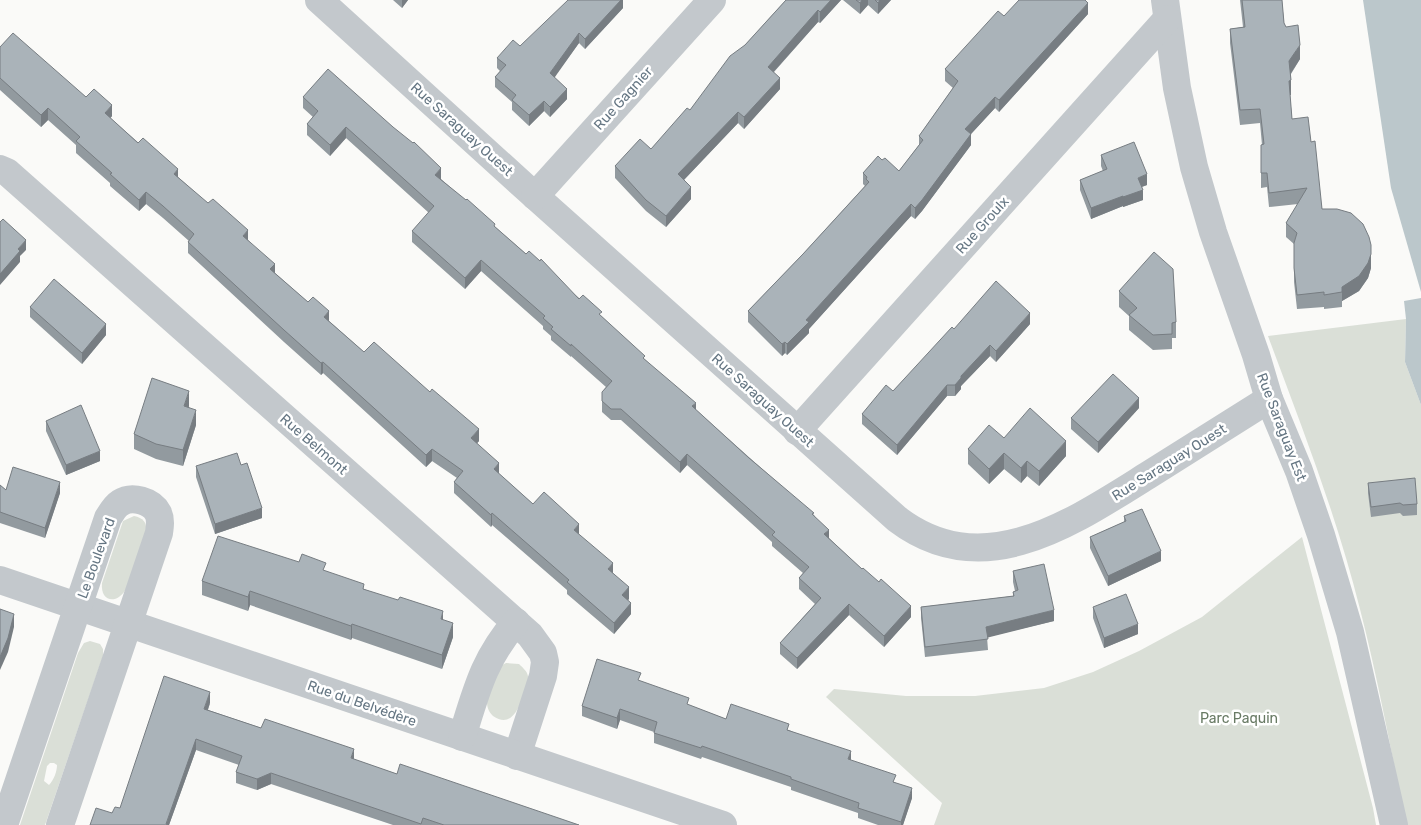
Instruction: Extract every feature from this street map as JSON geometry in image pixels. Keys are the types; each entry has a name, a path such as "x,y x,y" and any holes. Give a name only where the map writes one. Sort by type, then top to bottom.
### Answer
{"street":[{"name":"Rue Saraguay Ouest","path":"319,0 535,196 897,519 913,532 934,541 958,547 986,547 1015,543 1049,532 1086,514 1268,399"},
{"name":"Rue Gagnier","path":"535,196 712,0"},
{"name":"Rue Saraguay Est","path":"1166,9 1177,88 1194,168 1213,232 1256,355 1268,399 1299,471 1322,535 1350,632 1394,825"},
{"name":"Rue Groulx","path":"798,431 1166,9"},
{"name":"Rue Belmont","path":"0,168 7,172 516,622 538,644 545,662 543,676 517,756"},
{"name":"Le Boulevard","path":"4,825 108,518 120,503 129,499 142,501 154,508 159,515 159,533 60,825"},
{"name":"Rue du Belvédère","path":"0,580 723,825"},
{"path":"462,737 485,666 499,643 516,622"}],"green space":[{"path":"1406,319 1405,362 1421,405 1421,825 1406,825 1372,657 1346,558 1319,474 1268,336"},
{"path":"134,516 144,521 146,531 126,589 118,597 110,599 104,594 102,583 123,521"},
{"name":"Parc Paquin","path":"1302,537 1376,825 934,825 942,803 826,697 834,689 906,696 975,696 1044,688 1093,672 1139,651 1202,617"},
{"path":"90,641 100,644 103,649 103,656 45,825 20,825 78,653 84,643","holes":["50,763 57,765 56,770 54,778 49,785 44,781 47,766"]},
{"path":"506,663 519,664 525,670 528,676 528,685 517,711 505,720 493,716 488,710 487,702 490,689 500,666"}],"shaded area":[{"path":"1363,0 1421,0 1421,292 1391,188"},
{"path":"1421,298 1421,405 1405,362 1406,319 1404,301"}],"building":[{"path":"568,0 621,0 585,39 579,33 550,73 567,89 550,107 544,101 529,115 512,100 516,95 495,77 506,65 497,58 513,40 520,46"},
{"path":"786,0 831,0 820,12 818,10 768,67 780,78 744,117 738,112 678,174 691,187 666,216 646,200 615,166 640,139 651,149 687,108 690,110 730,56 745,45"},
{"path":"1019,0 1085,0 1088,3 999,100 995,97 965,129 971,134 915,208 911,204 806,320 809,322 787,344 785,342 782,344 748,311 869,182 863,173 878,156 882,160 885,158 899,171 923,140 919,136 958,81 945,69 998,11 1004,16"},
{"path":"1242,0 1282,0 1286,27 1298,25 1300,45 1289,61 1292,119 1308,117 1311,142 1315,141 1322,209 1337,209 1351,213 1363,224 1371,245 1368,263 1359,276 1342,287 1342,292 1324,295 1324,292 1297,295 1294,243 1297,233 1286,223 1307,188 1269,193 1267,173 1261,173 1261,145 1264,144 1260,109 1240,110 1230,29 1245,27"},
{"path":"13,33 86,97 94,89 112,105 105,113 138,143 143,138 178,169 174,174 208,203 213,199 248,230 243,236 275,264 270,269 308,302 313,297 329,311 324,317 364,352 374,342 430,392 432,389 479,429 471,438 499,463 494,469 533,504 544,492 579,524 574,530 613,563 608,569 629,587 622,595 631,603 614,623 567,582 569,580 454,482 463,471 432,449 426,455 323,362 321,363 284,330 188,242 194,234 163,206 146,192 139,200 76,141 80,137 48,108 41,115 0,78 0,47"},
{"path":"328,69 393,127 414,142 441,168 435,175 467,199 526,254 529,251 540,261 541,259 579,299 583,295 602,312 599,314 645,356 643,358 696,403 692,406 749,458 814,513 812,514 829,530 824,534 862,569 879,582 881,579 911,606 884,636 849,604 797,658 780,643 821,598 799,578 809,567 772,535 775,532 687,454 680,462 621,409 611,409 602,401 602,392 612,381 571,344 571,346 551,329 553,327 543,318 545,316 481,260 465,278 412,231 434,206 346,127 330,145 307,124 318,111 303,97"},
{"path":"1134,142 1147,174 1138,178 1143,190 1091,208 1080,180 1107,169 1101,155"},
{"path":"3,219 26,240 18,249 20,251 0,274 0,222"},
{"path":"1154,252 1173,269 1176,322 1172,323 1172,334 1153,335 1129,315 1137,308 1119,291"},
{"path":"54,279 106,324 82,353 30,307"},
{"path":"996,281 1030,313 996,351 990,345 955,385 947,385 897,445 862,414 886,385 893,391 952,327 954,329"},
{"path":"1113,374 1139,398 1098,442 1071,418"},
{"path":"152,378 189,391 184,406 196,410 183,450 156,444 134,434"},
{"path":"81,405 100,451 66,465 46,421"},
{"path":"1030,408 1066,441 1039,471 1027,461 1021,468 1004,453 989,469 968,449 989,425 1004,438"},
{"path":"237,453 241,465 247,463 262,508 215,524 196,466"},
{"path":"13,467 60,482 45,528 0,512 0,485 6,490"},
{"path":"1415,478 1417,504 1403,505 1400,503 1371,507 1368,483"},
{"path":"1142,509 1161,551 1108,576 1090,537 1126,521 1124,516"},
{"path":"218,536 299,562 302,554 326,563 323,570 364,584 363,589 398,600 400,597 443,611 441,619 453,623 442,655 250,591 248,597 202,581"},
{"path":"1044,564 1054,610 986,627 988,639 925,647 921,607 1014,596 1013,592 1018,590 1013,571"},
{"path":"1126,594 1138,624 1104,638 1093,607"},
{"path":"0,609 14,614 8,638 0,657"},
{"path":"597,659 641,673 638,680 689,698 687,704 726,719 731,704 789,724 787,730 851,751 848,759 896,775 893,782 912,788 901,822 858,808 859,803 791,779 791,777 702,746 701,748 654,733 657,722 620,709 617,718 582,706"},
{"path":"164,676 210,692 204,709 261,728 265,719 354,749 351,758 397,774 400,764 579,825 444,825 423,818 421,824 271,773 257,779 236,772 242,756 196,739 166,824 168,825 90,825 96,808 112,813 115,807 120,808"}]}
